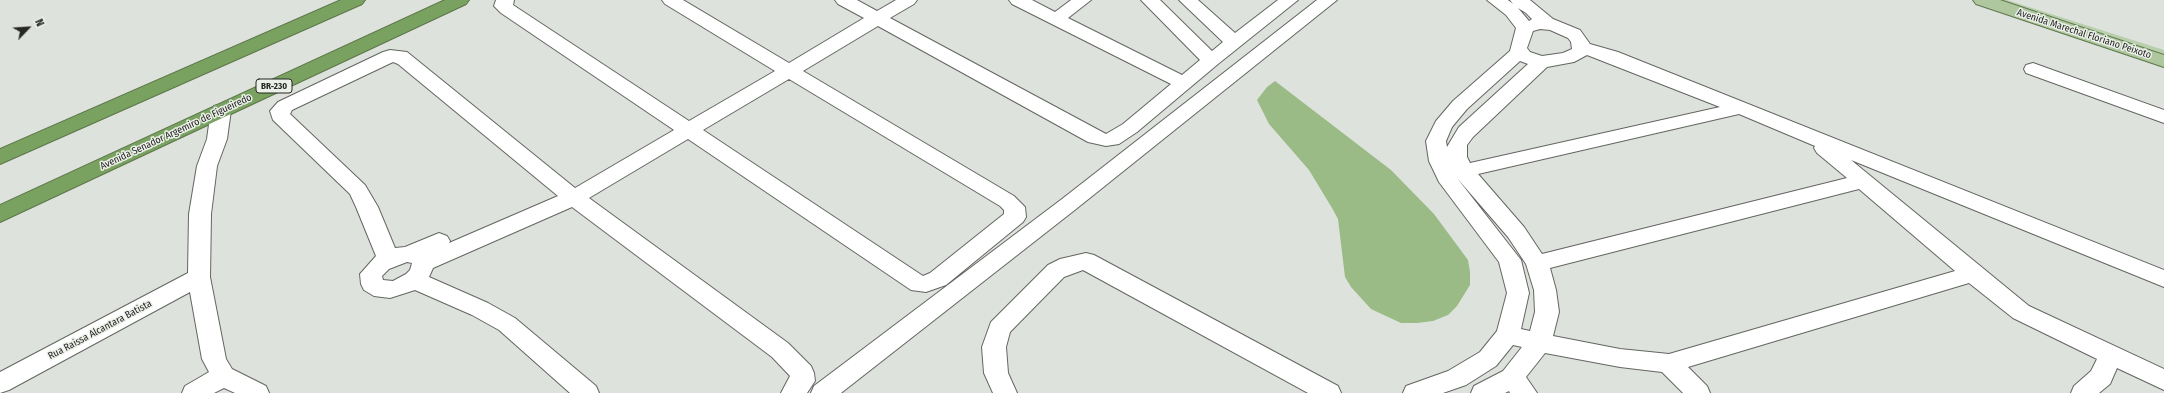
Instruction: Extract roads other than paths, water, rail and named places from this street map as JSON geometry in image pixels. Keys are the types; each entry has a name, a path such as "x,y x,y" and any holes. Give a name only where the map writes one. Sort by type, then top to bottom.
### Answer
{"highway":[{"path":"0,157 356,0"},
{"name":"Avenida Senador Argemiro de Figueiredo","path":"0,214 460,0"}],"main road":[{"name":"Avenida Marechal Floriano Peixoto","path":"1982,0 2164,61"},
{"name":"Avenida Marechal Floriano Peixoto","path":"2014,0 2164,48"}],"street":[{"path":"505,0 503,6 507,9 919,284 926,284 938,279 1015,217 1014,207 1007,201 671,0"},
{"path":"844,0 1096,138 1106,140 1112,140 1130,128 1211,60 1289,0"},
{"path":"871,15 884,0"},
{"path":"408,264 568,193 871,15 908,0"},
{"path":"1018,0 1057,18 1183,84"},
{"path":"1057,18 1082,0"},
{"path":"1150,0 1211,60"},
{"path":"1188,0 1234,42"},
{"path":"823,393 1069,204 1328,0"},
{"path":"1496,0 1512,11 1525,28"},
{"path":"1519,0 1532,8 1547,24"},
{"path":"1539,23 1564,29 1574,34 1580,40 1582,47 1576,56 1541,62 1528,59 1519,52 1518,48 1525,28 1539,23"},
{"path":"1582,47 1610,56 1741,108 2164,279"},
{"path":"1415,393 1457,378 1488,359 1508,334 1518,293 1510,260 1449,182 1439,162 1436,141 1443,125 1460,104 1519,52"},
{"path":"587,393 507,324 408,264 367,207 358,190 280,116 280,110 285,106 390,56 400,56 568,193 780,350 802,372 804,381 793,393"},
{"path":"1483,393 1518,385 1539,343 1546,312 1545,290 1537,263 1516,232 1464,171 1457,157 1457,146 1466,132 1541,62"},
{"path":"2033,69 2164,117"},
{"path":"1464,171 1741,108"},
{"path":"221,110 217,139 207,166 200,214 199,277 214,359 223,376 257,393"},
{"path":"1810,136 1973,274 2021,312 2164,380"},
{"path":"1537,263 1863,181"},
{"path":"1005,393 996,373 994,347 999,328 1056,271 1072,263 1086,261 1329,393"},
{"path":"1508,334 1539,343 1620,358 1668,363 1973,274"},
{"name":"Rua Raissa Alcantara Batista","path":"0,383 199,277"},
{"path":"2083,393 2101,377 2110,355"},
{"path":"1668,363 1698,393"},
{"path":"194,393 223,376"}]}
